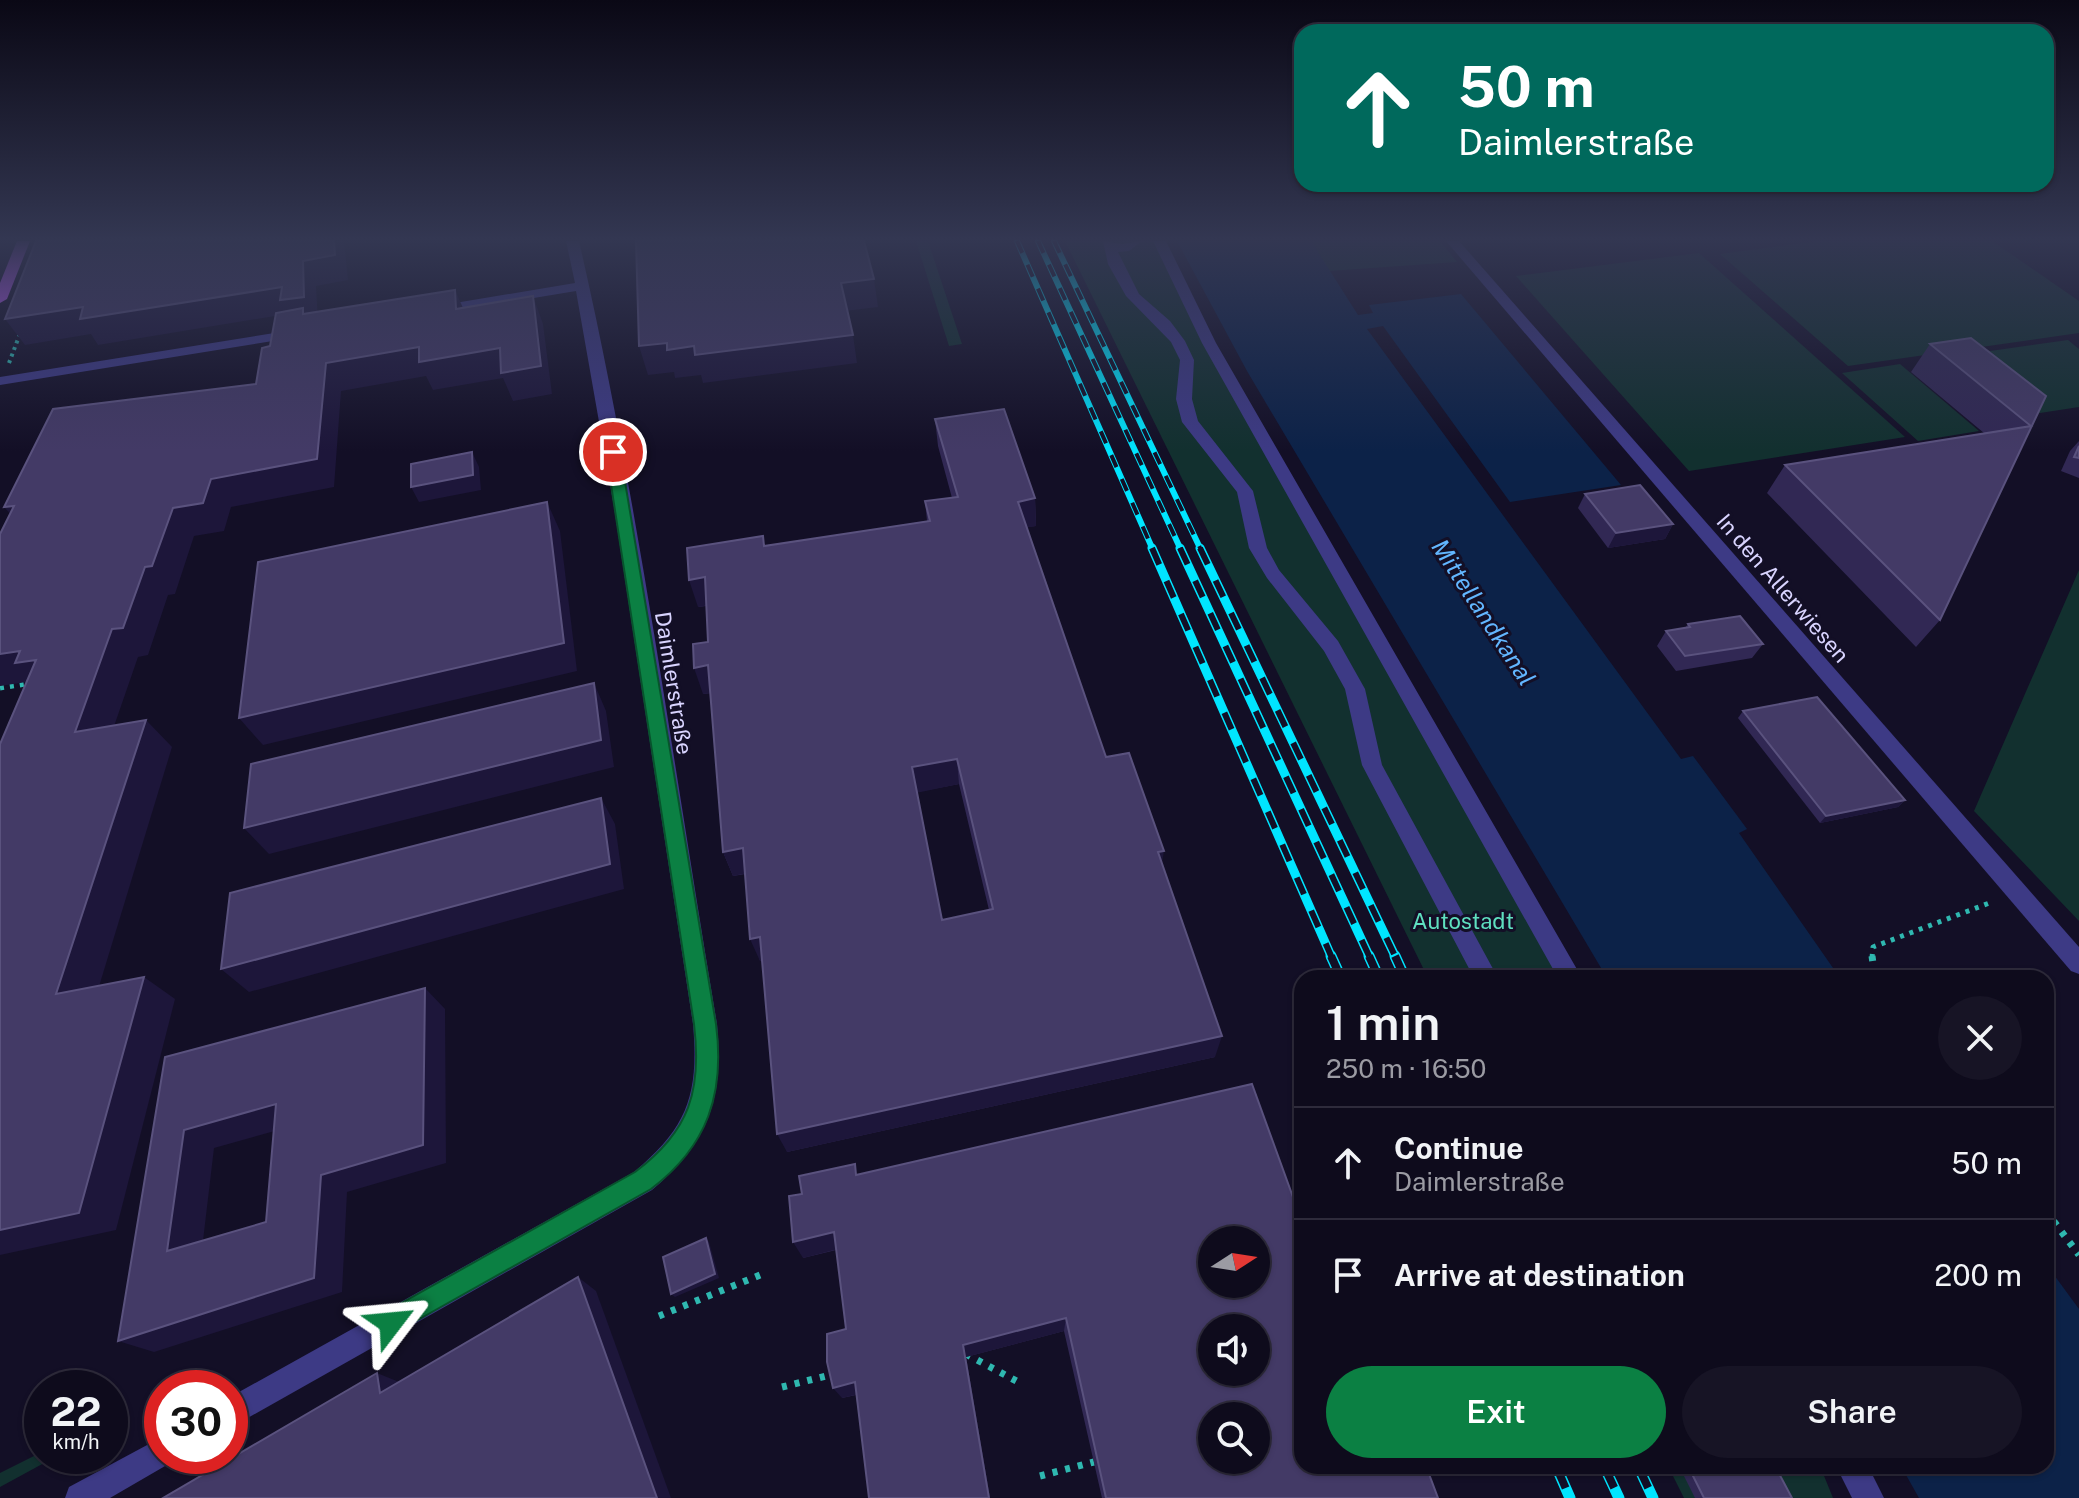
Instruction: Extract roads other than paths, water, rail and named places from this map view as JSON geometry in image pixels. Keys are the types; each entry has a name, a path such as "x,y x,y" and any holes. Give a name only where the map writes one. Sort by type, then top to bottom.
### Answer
{"street":[{"path":"425,312 432,311"},
{"name":"Daimlerstraße","path":"248,1403 643,1181 661,1167 690,1132 700,1113 709,1075 705,1024 587,311"},
{"path":"1150,311 1178,341 1187,360 1184,399 1190,422 1245,491 1258,548 1273,574 1331,646 1355,689 1372,765 1482,970"},
{"path":"1193,311 1565,970"},
{"name":"In den Allerwiesen","path":"1513,311 2079,964"},
{"path":"1,381 320,330"},
{"path":"80,1498 144,1462"},
{"path":"1856,1474 1869,1498"}],"water":[{"name":"Mittellandkanal","path":"1215,311 1355,311 1358,315 1372,311 1475,311 1621,485 1510,502 1383,326 1367,329 1681,759 1693,756 1747,829 1739,833 1834,970 1602,970 1247,371"},
{"path":"2054,1275 2079,1309 2079,1498 1919,1498 1906,1474 2054,1474"}],"railway":[{"path":"1048,311 1153,550"},
{"path":"1070,311 1181,550"},
{"path":"1087,311 1201,550"},
{"path":"1152,548 1332,958"},
{"path":"1180,548 1370,958"},
{"path":"1200,548 1396,958"},
{"path":"1331,956 1337,970"},
{"path":"1369,956 1375,970"},
{"path":"1395,956 1401,970"},
{"path":"1560,1474 1570,1498"},
{"path":"1608,1474 1619,1498"},
{"path":"1642,1474 1653,1498"}],"park label":[{"name":"Autostadt","path":"1463,921"}]}
